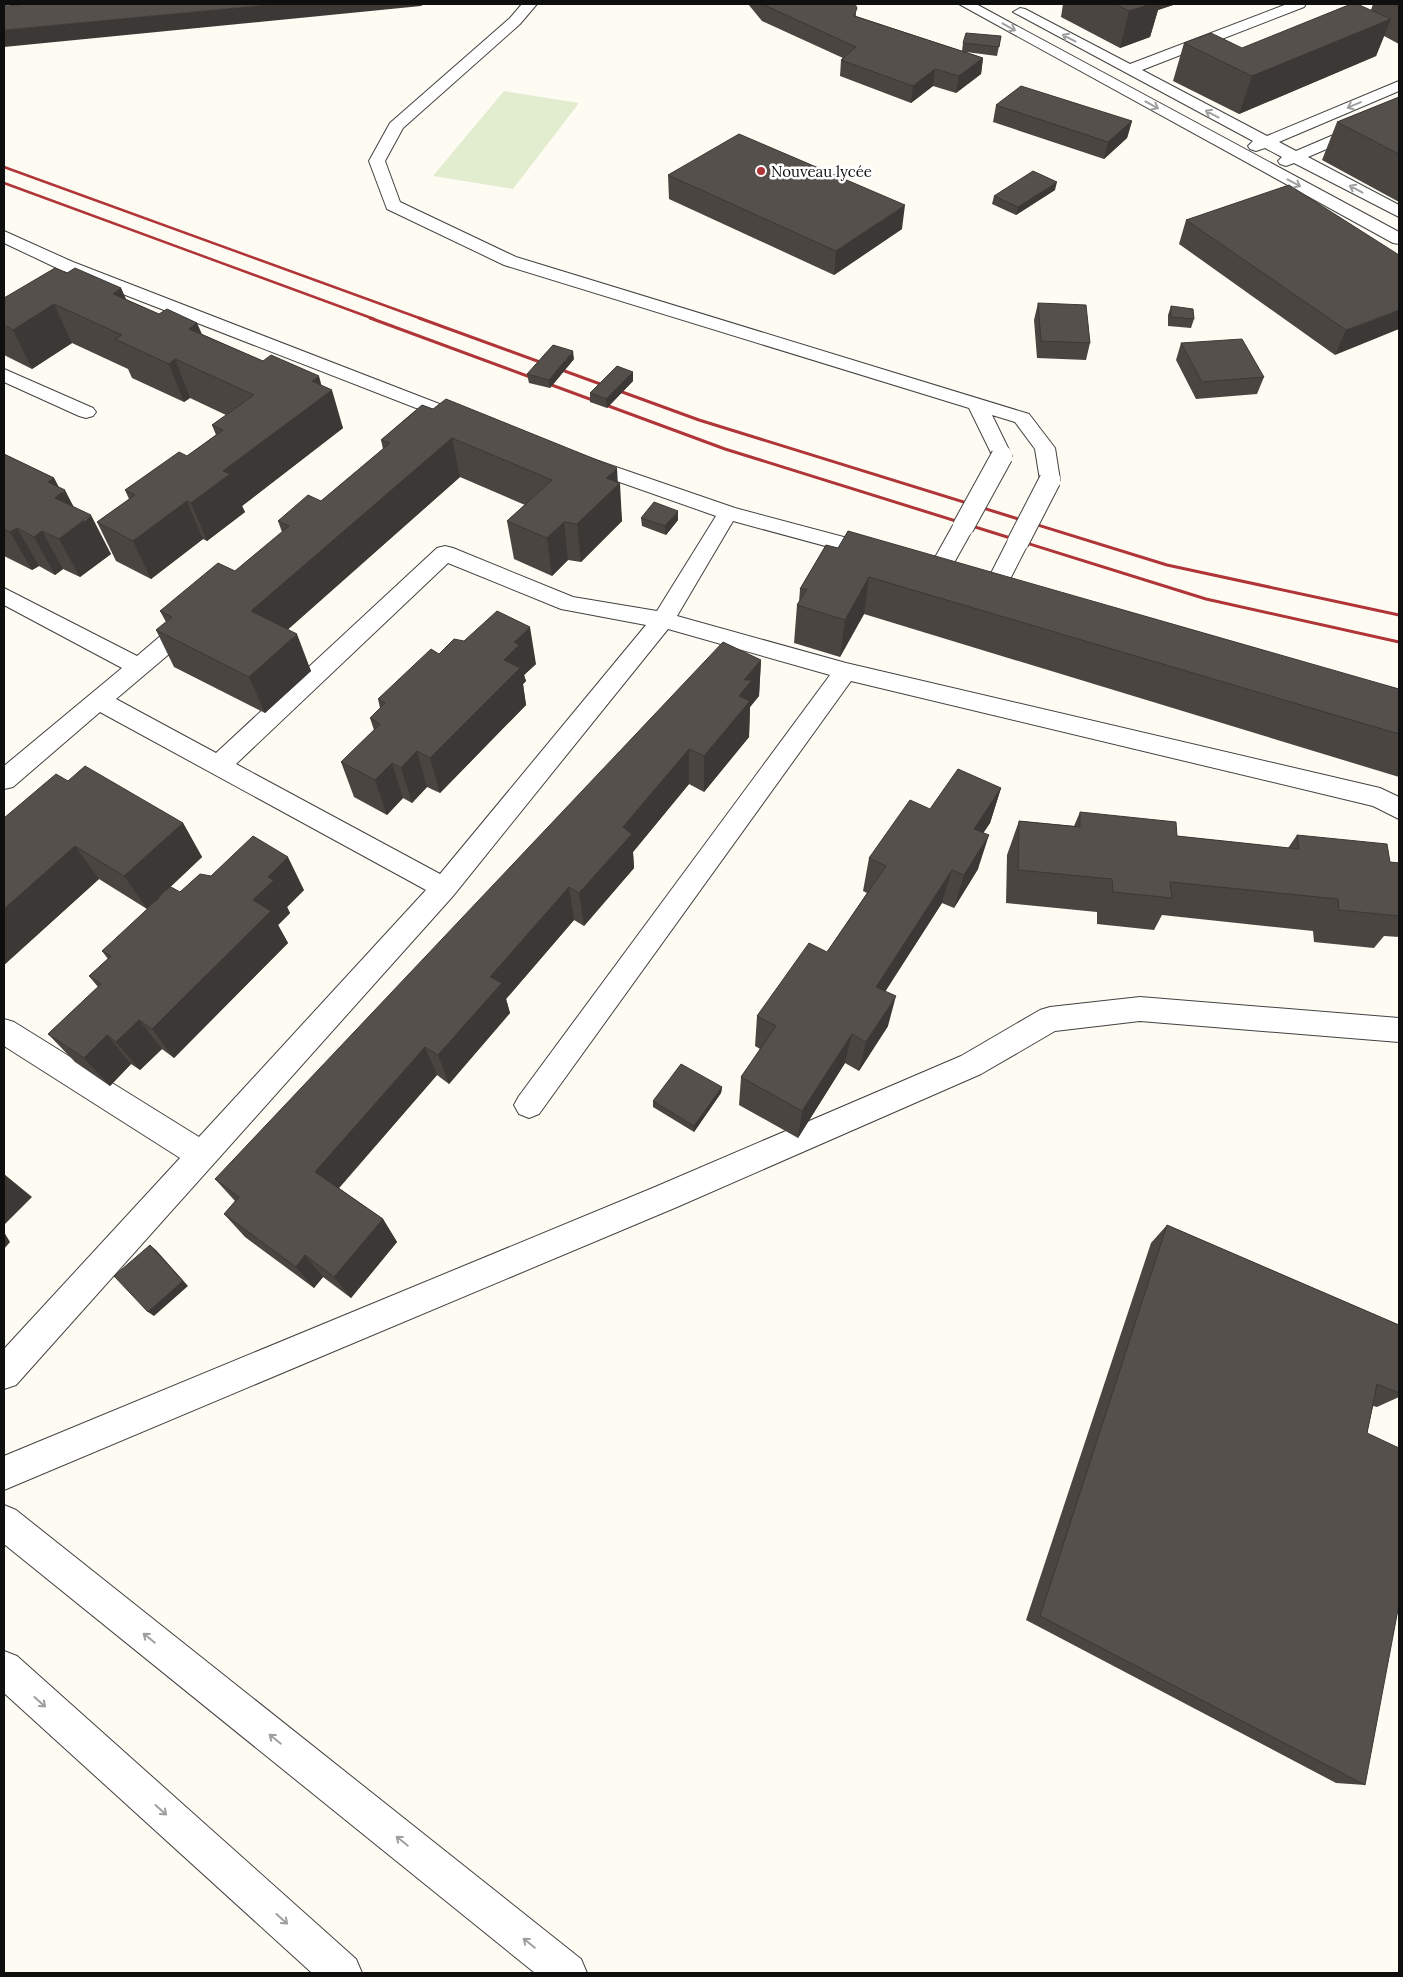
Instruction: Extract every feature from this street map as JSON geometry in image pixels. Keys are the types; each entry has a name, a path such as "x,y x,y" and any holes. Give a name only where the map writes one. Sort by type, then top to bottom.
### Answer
{"street":[{"path":"530,4 515,21 396,126 377,161 393,205 510,261 1022,418 1045,448 1050,480 1018,542 958,575 728,513 560,454"},
{"path":"966,4 1399,239"},
{"path":"1129,70 1299,4"},
{"path":"989,16 1011,5 1129,70 1399,212"},
{"path":"1239,153 1399,86"},
{"path":"1268,169 1399,112"},
{"path":"4,236 59,271 457,418 417,439"},
{"path":"4,375 86,412"},
{"path":"958,575 963,527 1002,456 977,405"},
{"path":"4,1373 444,888 664,620 728,513"},
{"path":"218,766 446,553 570,604 664,620 846,671 1380,798 1399,809"},
{"path":"4,596 137,666"},
{"path":"9,769 99,702 137,666 205,611"},
{"path":"529,1105 846,671"},
{"path":"99,702 444,888"},
{"path":"4,1473 666,1198 971,1065 1050,1019 1140,1009 1399,1030"},
{"path":"4,1031 201,1155"},
{"path":"4,1522 567,1973"},
{"path":"4,1669 342,1973"}],"green space":[{"path":"504,91 579,103 513,189 433,176"}],"building":[{"path":"4,4 7,6 26,4 278,4 4,30"},
{"path":"762,4 855,4 857,8 854,16 983,58 959,76 935,69 913,86 841,60 856,47"},
{"path":"1115,4 1151,4 1129,11"},
{"path":"1351,4 1357,4 1391,19 1252,76 1184,43 1211,33 1242,48"},
{"path":"966,33 1001,36 999,47 963,43"},
{"path":"1021,86 1132,121 1108,142 996,105"},
{"path":"1399,97 1399,154 1337,122"},
{"path":"739,134 905,205 836,251 668,175"},
{"path":"1033,171 1057,182 1018,207 994,196"},
{"path":"1289,185 1399,255 1399,310 1346,330 1186,220"},
{"path":"55,268 67,273 75,268 121,288 113,294 159,314 167,309 197,323 189,329 263,361 271,355 319,376 312,381 332,390 223,471 230,474 191,503 187,501 133,541 97,522 135,495 125,490 179,452 187,456 223,430 212,425 254,395 175,359 169,364 115,339 122,335 54,304 13,330 4,325 4,298"},
{"path":"1038,303 1086,305 1090,343 1041,341"},
{"path":"1171,306 1193,309 1194,319 1171,317"},
{"path":"1242,339 1264,377 1202,382 1181,343"},
{"path":"553,345 573,351 549,380 527,374"},
{"path":"617,366 633,372 606,399 590,393"},
{"path":"446,399 617,468 606,478 620,483 577,524 564,522 547,538 507,521 552,480 452,438 251,611 297,634 249,677 156,630 172,617 160,611 218,563 235,571 289,526 278,521 308,495 321,501 390,443 381,440 422,405 433,409"},
{"path":"4,454 54,478 48,482 65,490 55,498 91,515 59,539 42,531 34,537 17,528 10,532 4,529"},
{"path":"654,502 678,511 665,526 641,518"},
{"path":"848,531 1399,689 1399,734 869,577 845,620 797,605 807,589 800,589 826,545 838,548"},
{"path":"497,611 530,627 514,642 519,645 504,660 520,668 430,758 417,751 401,768 392,763 375,780 341,762 380,724 370,718 385,703 378,699 431,649 439,654 454,639 464,641"},
{"path":"723,642 761,660 744,680 752,680 739,696 750,701 704,756 689,749 623,827 632,834 579,893 569,887 490,977 502,983 438,1055 425,1047 315,1172 383,1219 334,1277 305,1255 296,1267 224,1214 239,1197 215,1179"},
{"path":"85,766 183,823 124,876 75,846 4,909 4,818 56,774 68,781"},
{"path":"958,769 1001,788 974,829 989,835 964,875 952,870 876,987 896,996 866,1042 852,1034 802,1111 741,1077 776,1026 757,1016 809,943 827,952 886,866 869,858 910,800 930,809"},
{"path":"1080,812 1176,822 1177,836 1299,849 1297,835 1387,844 1390,862 1399,863 1399,916 1339,910 1338,899 1170,882 1172,898 1113,892 1112,879 1018,870 1019,821 1080,827"},
{"path":"253,836 288,857 268,877 274,880 253,900 271,911 152,1029 139,1020 116,1042 107,1035 84,1058 48,1034 101,984 89,976 111,956 102,951 171,887 180,892 200,874 211,876"},
{"path":"681,1064 722,1087 694,1126 653,1101"},
{"path":"1167,1225 1399,1325 1399,1393 1377,1384 1367,1433 1399,1448 1399,1604 1365,1785 1040,1616"},
{"path":"150,1245 183,1281 148,1312 114,1276"}],"railway":[{"path":"4,167 422,319"},
{"path":"4,183 374,319"},
{"path":"370,318 725,449 1206,599 1399,642"},
{"path":"419,318 699,420 1167,565 1399,615"}],"place":[{"name":"Nouveau lycée","path":"761,171"}]}
